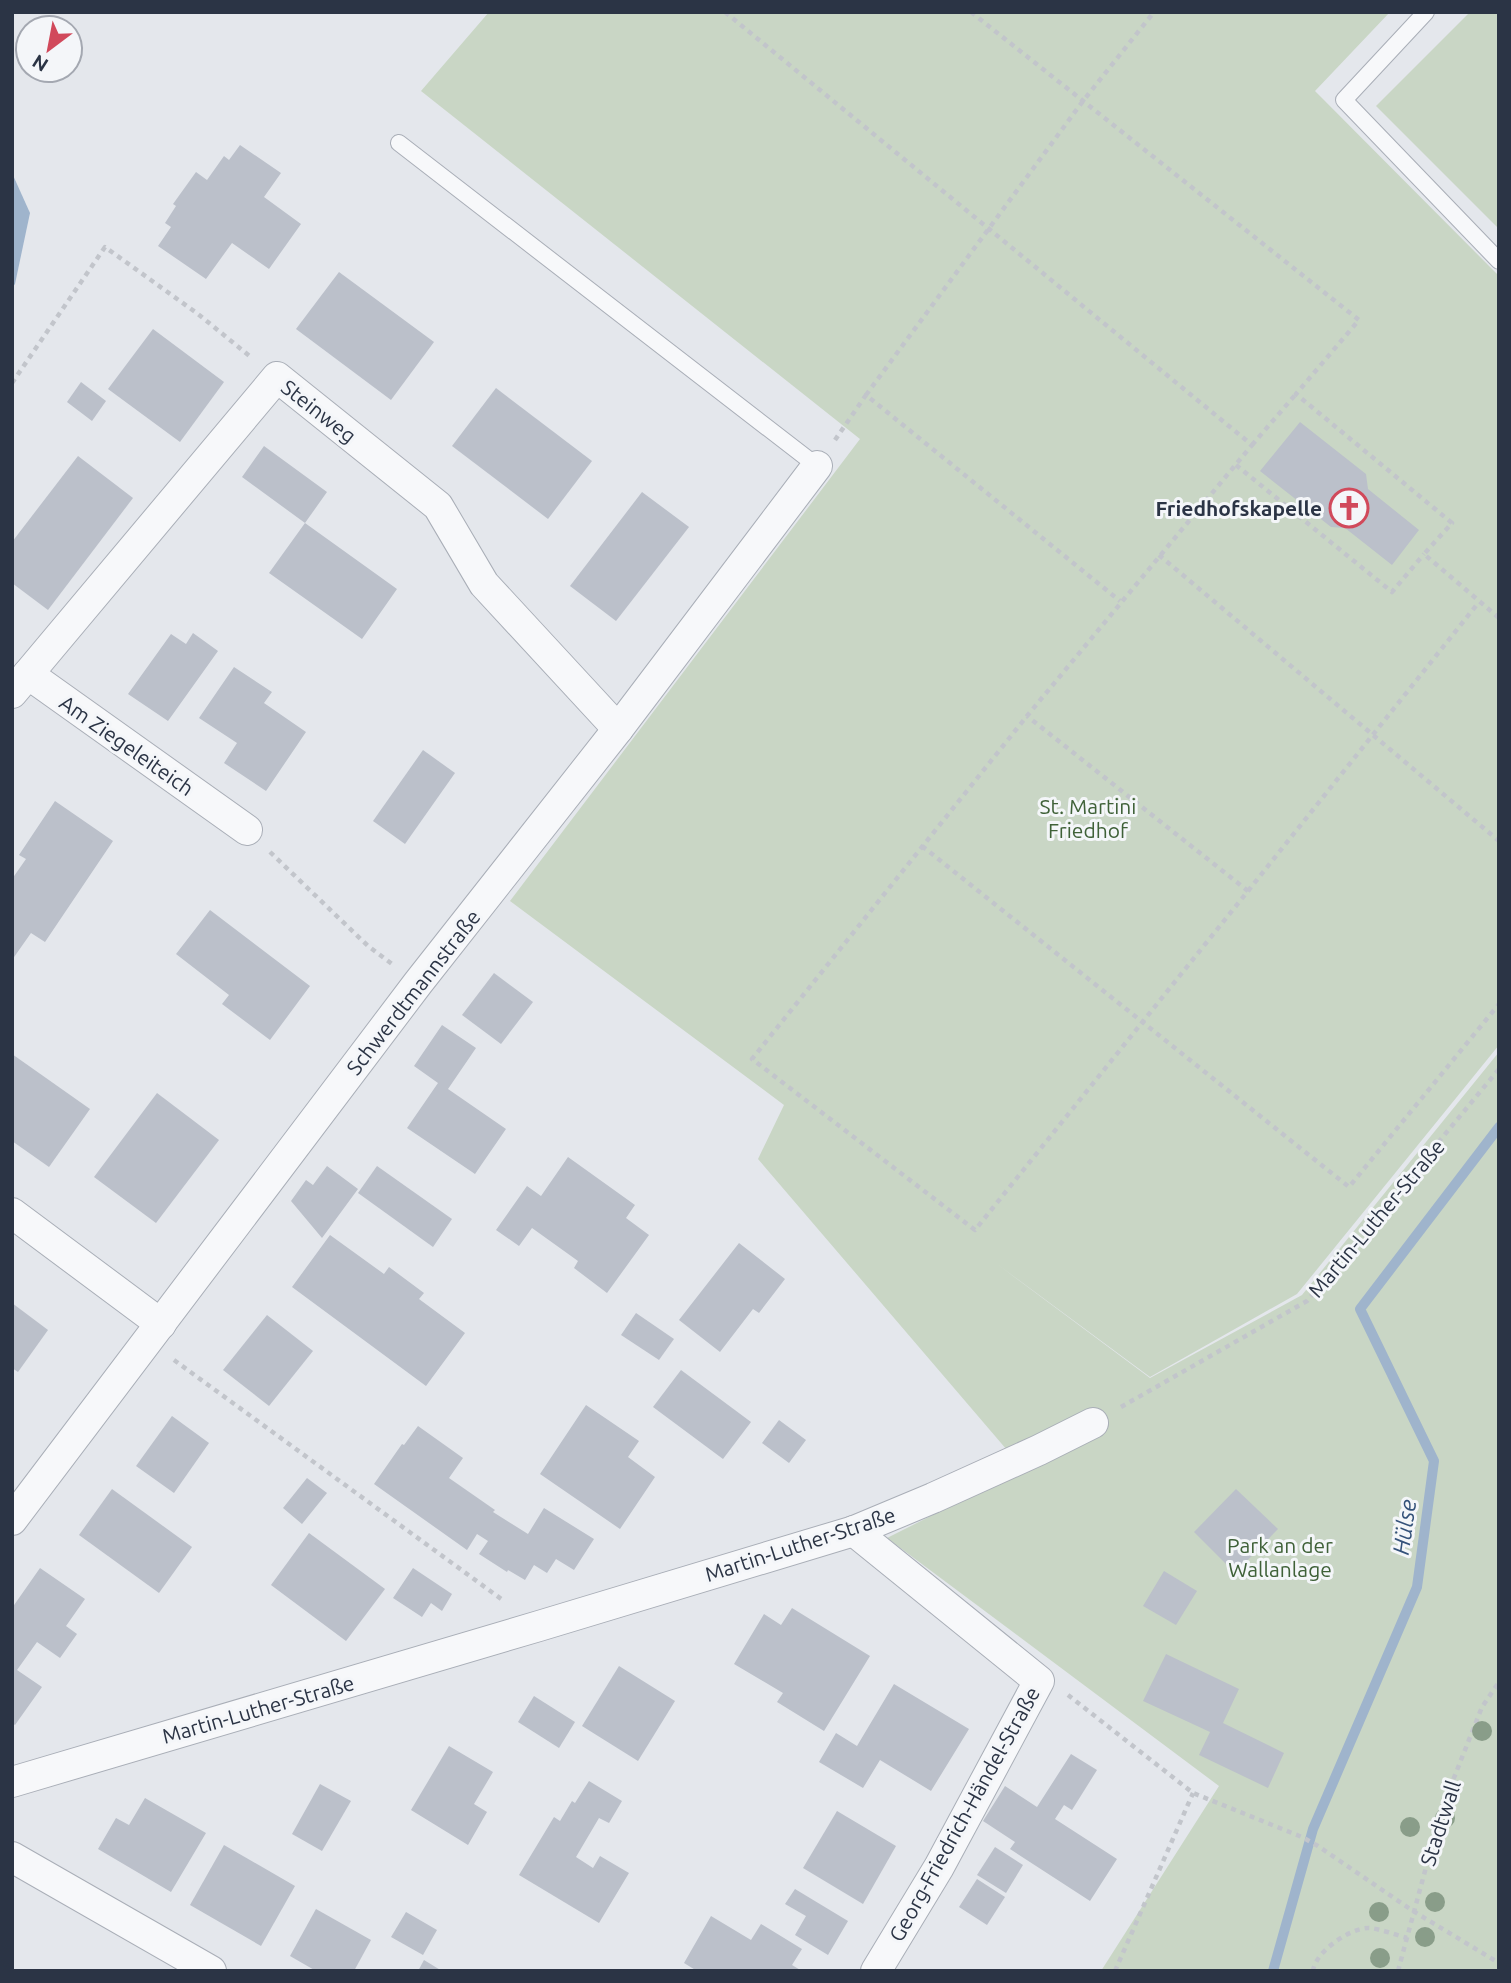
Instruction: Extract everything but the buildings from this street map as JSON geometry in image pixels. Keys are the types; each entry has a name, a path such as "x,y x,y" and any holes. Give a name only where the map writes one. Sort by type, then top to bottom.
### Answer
{"street":[{"name":"Steinweg","path":"20,684 276,377 438,506 484,584 618,729"},
{"name":"Schwerdtmannstraße","path":"12,1520 418,984 618,729 817,466"},
{"name":"Am Ziegeleiteich","path":"20,684 247,830"},
{"path":"12,1213 155,1333"},
{"name":"Martin-Luther-Straße","path":"12,1782 854,1531 933,1498 1093,1423"},
{"name":"Georg-Friedrich-Händel-Straße","path":"854,1531 1039,1681 939,1867 876,1971"},
{"path":"12,1857 211,1971"}],"lane":[{"path":"1426,12 1344,100 1499,261"},
{"path":"399,143 817,466"}],"path":[{"path":"725,12 1252,445"},
{"path":"971,12 1359,320 1120,601 752,1059 975,1230 1479,602"},
{"path":"817,466 866,395 1083,101 1154,12"},
{"path":"12,383 105,247 198,314 276,377"},
{"path":"1236,465 1392,592 1452,523 1296,394"},
{"path":"866,395 1120,601"},
{"path":"1424,554 1499,618"},
{"path":"1159,555 1499,841"},
{"path":"1027,716 1248,891"},
{"path":"247,830 368,946 418,984"},
{"path":"922,846 1349,1186 1499,1004"},
{"name":"Martin-Luther-Straße","path":"1093,1423 1307,1301 1499,1069"},
{"path":"155,1333 539,1626"},
{"path":"1039,1681 1057,1687 1193,1793 1302,1837 1357,1871 1413,1911 1499,1963"},
{"name":"Stadtwall","path":"1398,1971 1442,1808 1482,1706 1499,1682"},
{"path":"1115,1971 1193,1793"},
{"path":"1312,1971 1313,1964 1325,1949 1344,1936 1367,1928 1407,1938"}],"green space":[{"name":"St. Martini Friedhof","path":"489,12 1390,12 1315,91 1499,276 1499,1045 1297,1294 1150,1377 993,1261 1150,1378 1302,1295 1499,1052 1499,1971 1101,1971 1219,1786 887,1538 1100,1431 1007,1450 758,1159 784,1105 510,901 860,439 421,91"},
{"path":"1470,12 1499,12 1499,229 1376,106"}],"water":[{"path":"12,173 30,213 12,288"}],"waterway":[{"name":"Hülse","path":"1273,1971 1313,1829 1417,1587 1434,1461 1360,1309 1499,1127"}],"place":[{"name":"Friedhofskapelle","path":"1349,508"}],"park label":[{"name":"Park an der Wallanlage","path":"1280,1557"}]}
